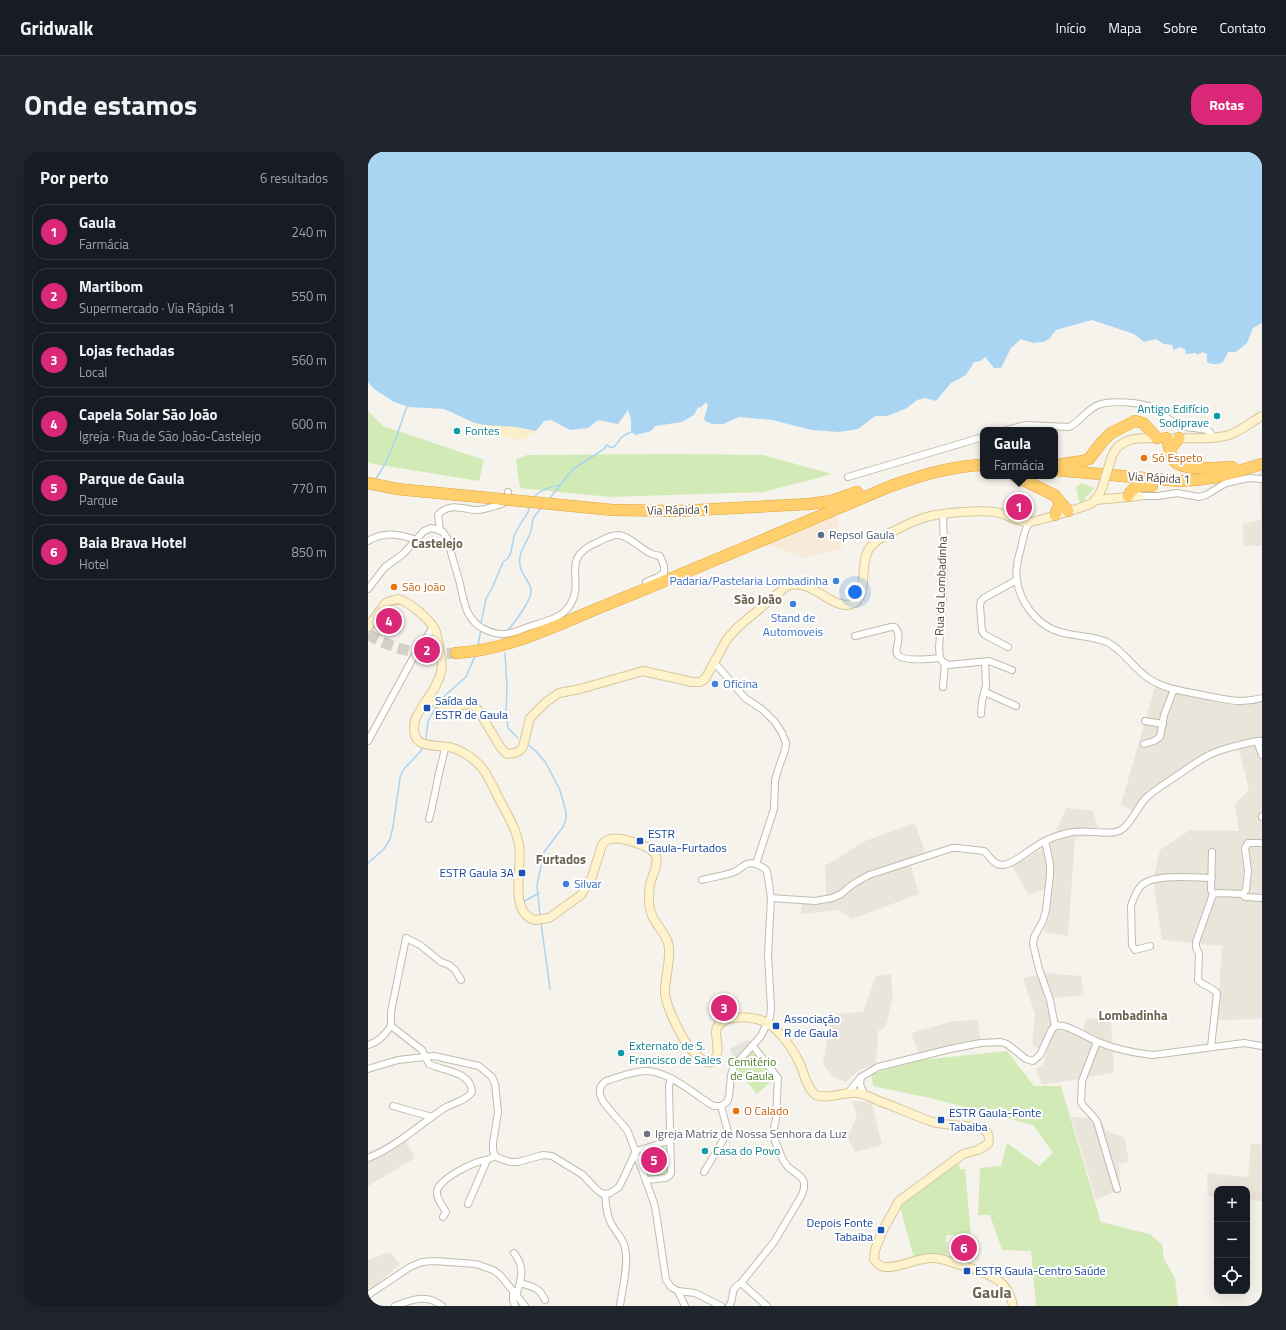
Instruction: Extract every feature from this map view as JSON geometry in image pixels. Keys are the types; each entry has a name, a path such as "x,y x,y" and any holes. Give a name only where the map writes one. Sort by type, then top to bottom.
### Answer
{"highway":[{"path":"1058,466 1088,459 1111,433 1133,422 1141,421 1145,424 1146,434 1161,438 1170,449 1173,460 1177,464 1184,467 1232,467"},
{"path":"1170,449 1179,438"},
{"name":"Via Rápida 1","path":"1058,466 1156,474 1198,473 1232,467 1262,457"},
{"name":"Via Rápida 1","path":"368,483 397,489 504,496 613,510 677,511 825,502 850,495 919,468 955,461 980,464"},
{"name":"Via Rápida 1","path":"456,653 477,651 508,644 921,475 980,464"},
{"name":"Via Rápida 1","path":"1058,466 1170,481 1218,477 1262,464"},
{"path":"1135,493 1141,485 1184,487 1218,477"},
{"path":"1021,479 1054,495 1068,511"},
{"path":"1055,515 1060,503"}],"main road":[{"path":"1161,438 1213,438 1228,435 1262,416"},
{"path":"429,699 444,707 468,704 473,705 478,710 501,748 507,754 511,754 519,751 523,747 530,718 546,702 556,695 643,671 697,683 703,681 708,676 727,639 739,626 787,586 797,584 804,585 843,605 856,602 861,595 864,560 870,547 875,542 909,524 928,516 994,512 1030,523 1087,506 1095,500 1102,488 1112,456 1118,446 1123,442 1146,434"},
{"path":"1095,500 1135,493"},
{"path":"368,627 387,602 398,599 409,604 433,627 436,633 442,665 441,672 429,699 415,720 416,735 418,740 427,745 454,748 474,759 483,768 512,826 519,845 518,898 520,905 528,916 539,920 557,913 581,895 592,877 602,845 605,841 611,839 628,841 652,850 657,859 649,892 650,911 652,918 666,938 669,946 665,996 677,1026 685,1042 693,1052 706,1062 711,1062 717,1055 717,1026 723,1020 734,1018 758,1019 767,1023 779,1033 790,1047 800,1063 809,1087 816,1094 826,1096 858,1093 864,1094 933,1122 980,1127 987,1132 988,1144 984,1147 963,1154 899,1201 883,1230 875,1250 874,1259 879,1265 887,1267 918,1259 935,1258 982,1272 997,1279 1005,1286 1013,1306"}],"street":[{"path":"1018,427 1025,425 1069,427 1096,405 1104,403 1135,403 1152,407 1177,424 1206,430 1210,432 1213,438"},
{"path":"848,477 980,438"},
{"path":"1135,493 1158,496 1177,493 1199,497 1206,495 1226,483 1249,478 1262,479"},
{"path":"504,496 507,501 501,505 475,510 456,507 447,508 438,514 440,530 447,538 468,612 475,624 490,633 513,633 549,620 566,611 575,594 576,559 580,552 591,544 618,535 624,536 652,555 660,556 664,566 664,573 646,582"},
{"name":"Rua da Lombadinha","path":"940,658 939,648 943,597 943,514"},
{"path":"1030,523 1024,532 1017,580 1020,593 1026,605 1042,623 1054,630 1070,635 1094,638 1107,643 1117,649 1138,671 1158,684 1174,689 1231,701 1262,698"},
{"path":"368,589 385,567 403,554 420,534 431,528 440,530"},
{"path":"368,541 381,535 391,534 416,540"},
{"path":"1008,647 985,635 982,631 980,606 981,601 984,598 1017,580"},
{"path":"368,741 412,660 433,627"},
{"path":"855,636 891,627 898,630 899,635 896,650 897,654 900,656 919,659 940,658 945,663 952,664 992,662 1012,670"},
{"path":"714,662 745,698 763,710 775,722 786,743 775,780 774,809 756,864"},
{"path":"981,714 982,701 986,685 985,662"},
{"path":"943,687 945,663"},
{"path":"1144,744 1154,741 1160,737 1164,715 1174,689"},
{"path":"985,692 1016,706"},
{"path":"1145,721 1163,724"},
{"path":"771,898 807,901 832,898 868,875 952,848 984,851 992,861 1003,865 1045,841 1070,832 1118,832 1127,825 1145,799 1154,791 1203,758 1225,749 1259,741 1262,755"},
{"path":"430,819 445,746"},
{"path":"847,1094 861,1077 878,1067 950,1049 981,1043 1001,1042 1007,1044 1026,1060 1033,1061 1040,1055 1049,1034 1055,1026 1050,1000 1039,970 1033,944 1034,937 1043,921 1046,910 1050,864 1045,841"},
{"path":"1242,894 1246,890 1247,884 1248,871 1245,848 1246,845 1252,842 1260,843"},
{"path":"1212,852 1211,890 1213,894 1195,945 1198,954 1198,980 1217,993 1212,1047"},
{"path":"702,880 734,872 749,862 756,864 767,871 771,898 768,955 771,1008 770,1017 761,1036 732,1070 729,1097 727,1102 721,1106 714,1106 710,1104 671,1078 646,1071 637,1072 606,1081 600,1087 600,1092 604,1103 627,1130 636,1151 656,1212 666,1280 671,1287 678,1291 695,1293 721,1306"},
{"path":"1150,946 1135,950 1132,945 1131,906 1141,885 1155,879 1163,878 1212,878"},
{"path":"1213,894 1242,894 1245,897 1262,898"},
{"path":"368,1045 375,1043 391,1026 391,1012 406,938 420,945 441,962 449,965 461,980"},
{"path":"368,1158 401,1141 445,1108 469,1097 472,1092 470,1083 466,1079 455,1072 429,1064 419,1047 391,1026"},
{"path":"1055,1026 1071,1028 1097,1042 1128,1051 1153,1056 1244,1043 1262,1046"},
{"path":"1097,1042 1082,1081 1080,1102 1094,1115 1117,1188"},
{"path":"729,1306 731,1303 732,1291 741,1283 774,1242 802,1195 804,1188 804,1182 801,1177 788,1167 783,1160 775,1141 773,1132 776,1118 778,1078 753,1046"},
{"path":"368,1069 398,1060 434,1056 479,1066 492,1077 495,1084 498,1112 493,1143 495,1156 506,1161 518,1162 543,1155 552,1156 583,1175 599,1192 605,1194 614,1191 619,1186 636,1151 669,1141"},
{"path":"861,1077 860,1084 864,1094"},
{"path":"646,1180 666,1178 669,1176 671,1169 669,1141 669,1086 671,1078"},
{"path":"393,1106 432,1117"},
{"path":"704,1172 728,1132 721,1106"},
{"path":"444,1216 446,1212 437,1192 444,1181 468,1166 488,1160 495,1156"},
{"path":"468,1204 488,1160"},
{"path":"605,1194 609,1220 621,1237 625,1248 626,1258 620,1306"},
{"path":"514,1253 521,1262 522,1266 520,1283 513,1300 515,1306"},
{"path":"368,1295 410,1266 422,1262 434,1261 476,1264 492,1270 500,1275 524,1306"},
{"path":"520,1283 535,1288 543,1294 546,1300"},
{"path":"741,1283 767,1306"},
{"path":"678,1291 685,1306"},
{"path":"395,1306 422,1298 431,1299 442,1306"}],"shaded area":[{"path":"1260,467 1262,467 1262,546 1243,546 1243,524 1261,520 1259,480"},
{"path":"836,514 842,548 803,558 769,544 768,542"},
{"path":"1157,680 1218,696 1254,699 1262,696 1262,1019 1217,1020 1222,946 1162,940 1153,880 1160,850 1190,830 1239,831 1235,804 1249,790 1238,745 1225,745 1150,794 1137,814 1121,804"},
{"path":"1066,808 1093,811 1100,835 1075,838 1068,936 1043,932 1048,922 1053,886 1029,895 1012,867 1051,843"},
{"path":"915,823 925,852 909,859 919,894 852,919 839,910 801,914 802,901 826,894 825,866 865,841"},
{"path":"1046,973 1081,976 1084,995 1052,998 1057,1030 1082,1034 1086,1018 1111,1020 1114,1073 1042,1085 1036,1069 1043,1065 1047,1053 1032,1045 1035,1014 1023,978"},
{"path":"891,974 893,995 886,1026 878,1031 876,1065 859,1070 846,1082 834,1078 823,1064 832,1014 863,1012 876,976"},
{"path":"978,1020 981,1043 919,1055 911,1033 954,1021"},
{"path":"748,1039 752,1044 735,1062 730,1049"},
{"path":"852,1101 862,1101 872,1104 882,1145 855,1152 847,1137 857,1117"},
{"path":"1071,1117 1100,1118 1106,1131 1124,1137 1129,1161 1119,1164 1120,1189 1096,1200"},
{"path":"403,1135 415,1158 368,1186 368,1152 379,1148"},
{"path":"1251,1143 1262,1145 1262,1201 1250,1200 1250,1186 1214,1186 1214,1197 1208,1196 1207,1173 1248,1177"},
{"path":"390,1252 400,1264 368,1293 368,1260"}],"green space":[{"path":"368,411 383,426 484,460 479,481 368,463"},
{"path":"527,455 763,455 832,474 764,492 609,497 520,488 516,460"},
{"path":"1081,483 1094,488 1084,498 1088,501 1080,504 1078,492 1075,488"},
{"name":"Cemitério de Gaula","path":"752,1050 775,1078 757,1094 735,1068"},
{"path":"1007,1051 1034,1086 1061,1086 1101,1222 1149,1234 1162,1244 1164,1259 1175,1278 1178,1306 1036,1306 1031,1251 1002,1250 990,1215 978,1215 980,1168 1001,1166 1007,1143 1039,1166 1053,1153 1033,1125 930,1098 873,1086 871,1074 921,1060"},
{"path":"658,1147 662,1147 667,1151 667,1173 648,1177 639,1156"},
{"path":"959,1164 960,1169 965,1169 971,1236 946,1235 947,1257 914,1258 900,1207 925,1186"}],"sand":[{"path":"475,423 517,427 536,431 521,440 493,435"}],"water":[{"path":"368,152 1262,152 1262,323 1253,328 1247,343 1236,352 1228,352 1223,362 1219,364 1211,364 1207,362 1207,354 1203,352 1197,355 1196,353 1186,354 1185,349 1180,347 1174,350 1172,345 1164,344 1156,339 1144,342 1134,334 1092,320 1056,330 1049,339 1043,342 1033,343 1021,339 1011,348 1001,368 994,368 985,357 981,361 974,362 966,375 951,383 936,401 925,398 917,400 907,408 887,416 875,416 858,429 839,432 812,430 772,420 739,417 723,424 712,424 705,421 704,418 708,405 706,402 700,408 698,407 694,415 682,422 655,426 651,431 636,435 631,432 631,419 628,410 618,424 598,420 588,428 570,430 551,420 544,421 536,431 517,427 485,425 475,423 444,409 409,407 394,402 374,389 368,382"}],"waterway":[{"path":"375,480 390,454 407,406"},
{"path":"549,499 573,469 604,449 607,445 609,447 614,447 622,437 631,432"},
{"path":"534,498 542,491 560,485"},
{"path":"481,623 486,599 503,562 508,558 511,552 514,536 530,507"},
{"path":"508,630 515,622 531,594 528,582 522,572 520,555 531,532 533,519 542,507"},
{"path":"478,645 481,630"},
{"path":"505,653 507,687 506,711 508,728 518,738"},
{"path":"440,700 466,677 475,656"},
{"path":"426,739 428,721 436,707"},
{"path":"527,744 536,751 546,763 560,790 566,812 566,819 563,827 544,852 537,885 540,916"},
{"path":"368,863 384,849 390,839 400,778 403,770 423,747"},
{"path":"523,902 539,893"},
{"path":"541,923 550,989"}],"tunnel":[{"path":"368,634 389,645 410,651 421,653 456,653"}],"place":[{"name":"Antigo Edifício Sodiprave","path":"1217,416"},
{"name":"Fontes","path":"457,431"},
{"name":"Só Espeto","path":"1144,458"},
{"name":"Gaula","path":"1019,507"},
{"name":"Repsol Gaula","path":"821,535"},
{"name":"Padaria/Pastelaria Lombadinha","path":"836,581"},
{"name":"São João","path":"394,587"},
{"name":"Stand de Automoveis","path":"793,604"},
{"name":"Capela Solar São João","path":"389,621"},
{"name":"Martibom","path":"427,650"},
{"name":"Oficina","path":"715,684"},
{"name":"Saída da ESTR de Gaula","path":"427,708"},
{"name":"ESTR Gaula-Furtados","path":"640,841"},
{"name":"ESTR Gaula 3A","path":"522,873"},
{"name":"Silvar","path":"566,884"},
{"name":"Lojas fechadas","path":"724,1008"},
{"name":"Associação R de Gaula","path":"776,1026"},
{"name":"Externato de S. Francisco de Sales","path":"621,1053"},
{"name":"O Calado","path":"736,1111"},
{"name":"ESTR Gaula-Fonte Tabaiba","path":"941,1120"},
{"name":"Igreja Matriz de Nossa Senhora da Luz","path":"647,1134"},
{"name":"Casa do Povo","path":"705,1151"},
{"name":"Parque de Gaula","path":"654,1160"},
{"name":"Depois Fonte Tabaiba","path":"881,1230"},
{"name":"Baia Brava Hotel","path":"964,1248"},
{"name":"ESTR Gaula-Centro Saúde","path":"967,1271"}],"district":[{"name":"Castelejo","path":"437,543"},
{"name":"São João","path":"758,599"},
{"name":"Furtados","path":"561,859"},
{"name":"Lombadinha","path":"1133,1015"},
{"name":"Gaula","path":"992,1292"}]}
